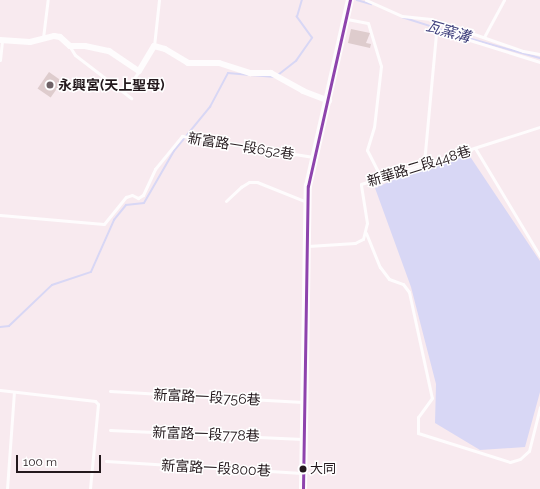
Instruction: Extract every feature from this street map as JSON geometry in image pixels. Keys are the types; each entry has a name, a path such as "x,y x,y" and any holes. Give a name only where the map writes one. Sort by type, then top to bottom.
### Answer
{"street":[{"path":"303,489 303,402 307,382 307,202 314,158 329,101 350,0"},
{"path":"1,40 30,42 54,36 60,37 70,46 85,46 109,51 140,71 154,46 165,49 188,63 219,63 250,73 271,73 303,91 329,101"}],"lane":[{"path":"42,40 48,0"},
{"path":"154,46 159,0"},
{"path":"366,0 390,9 402,16 431,19 540,54"},
{"path":"484,37 504,0"},
{"path":"347,19 368,23 381,66 374,127 367,150 381,177"},
{"path":"444,32 446,25"},
{"path":"424,163 436,34 444,32 540,62"},
{"path":"0,60 1,40"},
{"path":"70,46 75,55 125,91 131,98"},
{"path":"125,91 140,71"},
{"name":"新華路二段448巷","path":"366,233 367,223 361,184 540,127"},
{"name":"新富路一段652巷","path":"0,215 104,224 126,197 132,195 138,198 143,195 166,153 184,136 314,158"},
{"path":"475,148 540,256"},
{"path":"226,202 245,184 257,182 307,202"},
{"path":"307,246 355,243 363,239 366,233"},
{"path":"366,233 380,267 389,279 403,284 409,292 432,398 418,417 418,433 510,462 520,459 529,451 540,407"},
{"path":"0,390 95,401 98,404 90,489"},
{"name":"新富路一段756巷","path":"110,391 303,402"},
{"path":"7,489 14,392"},
{"name":"新富路一段778巷","path":"110,430 303,440"},
{"name":"新富路一段800巷","path":"106,461 302,472"}],"water":[{"path":"465,149 540,261 540,392 525,447 480,450 435,423 436,384 411,287 375,188"}],"building":[{"path":"351,29 370,33 366,43 371,44 370,48 348,43"},
{"name":"永興宮(天上聖母)","path":"49,72 62,81 51,98 38,88"}],"waterway":[{"path":"278,75 296,61 312,38 297,17 302,0"},
{"name":"瓦窯溝","path":"357,0 371,4"},
{"name":"瓦窯溝","path":"402,17 446,31"},
{"name":"瓦窯溝","path":"451,33 540,58"},
{"path":"0,327 9,326 52,285 91,272 114,220 126,205 144,203 174,151 210,107 228,73 275,77"}],"transit line":[{"path":"303,489 308,186 350,0"}],"place":[{"name":"永興宮(天上聖母)","path":"50,85"},
{"name":"大同","path":"303,469"}]}
